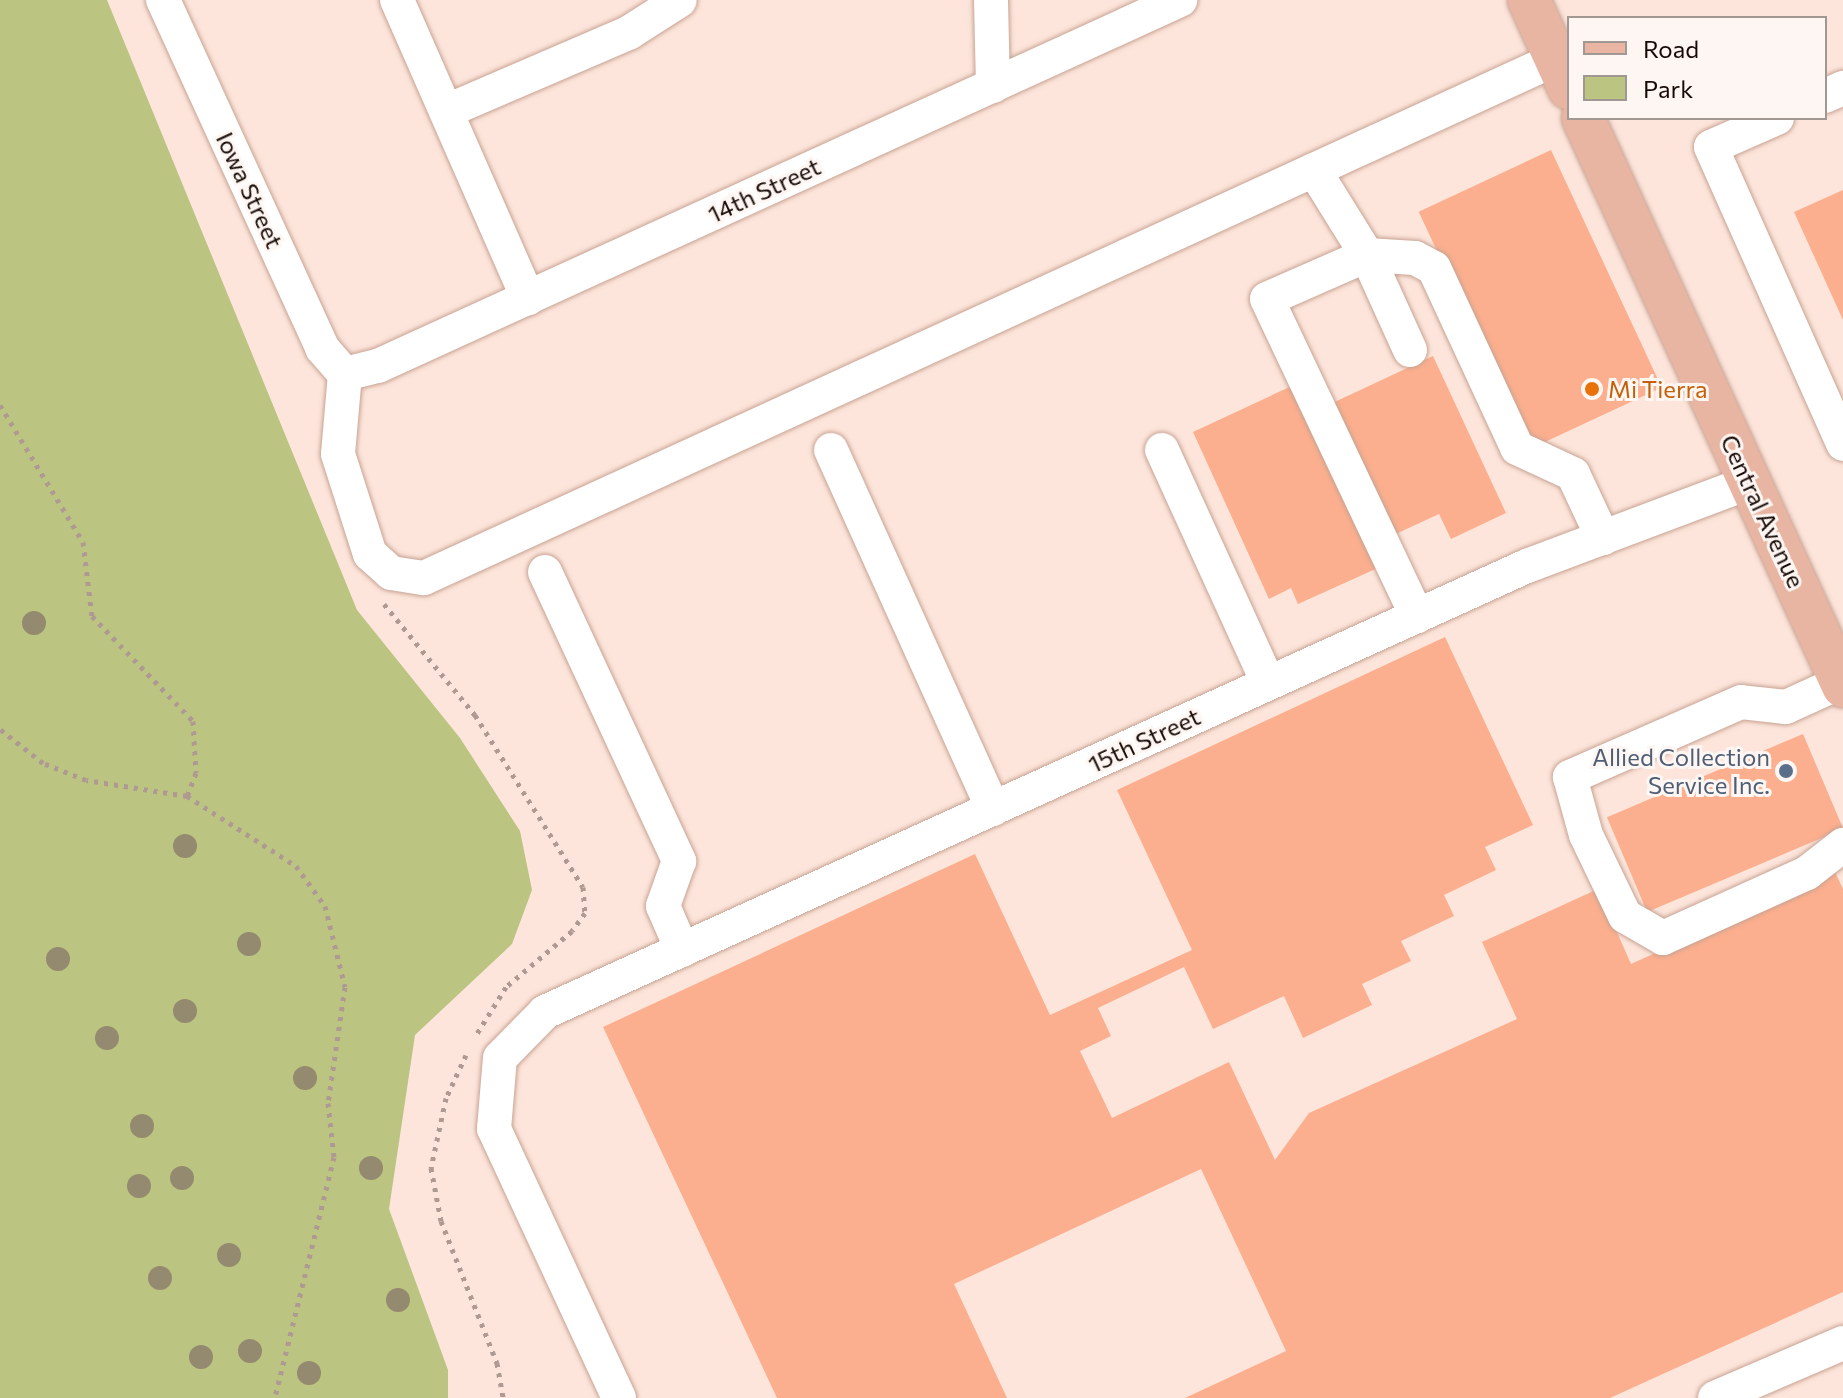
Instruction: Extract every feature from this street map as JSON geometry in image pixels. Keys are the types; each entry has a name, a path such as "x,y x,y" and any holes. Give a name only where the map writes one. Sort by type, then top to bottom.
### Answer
{"main road":[{"path":"1529,0 1562,73"},
{"name":"Central Avenue","path":"1584,120 1842,683"}],"street":[{"name":"Iowa Street","path":"163,0 322,348 345,374"},
{"path":"397,0 528,298"},
{"path":"447,111 630,32 680,0"},
{"path":"991,0 993,86"},
{"name":"14th Street","path":"345,374 378,366 1180,0"},
{"path":"345,374 338,454 370,554 391,573 424,578 1314,170 1562,73"},
{"path":"1772,120 1711,147 1843,444"},
{"path":"1314,170 1367,255 1410,350"},
{"path":"1417,616 1267,299 1367,255 1415,258 1434,268 1517,448 1573,474 1603,538"},
{"path":"831,450 993,809"},
{"path":"1162,450 1268,683"},
{"name":"15th Street","path":"619,1398 494,1129 500,1058 545,1012 1417,616 1603,538 1750,482"},
{"path":"545,572 679,861 663,906 682,950"},
{"path":"1842,683 1786,707 1741,702 1570,777 1586,835 1625,916 1663,938 1807,873 1843,845"},
{"path":"1715,1398 1843,1343"}],"path":[{"path":"0,405 83,542 92,616 193,721 196,773 187,796"},
{"path":"380,598 475,715 583,887 585,913 572,931 506,987 484,1018 446,1098 431,1168 441,1221 497,1363 503,1398"},
{"path":"0,729 43,763 86,780 187,796 296,866 325,906 345,987 328,1103 334,1157 276,1367 275,1398"}],"green space":[{"path":"0,0 107,0 357,610 460,738 520,831 532,890 512,944 415,1035 389,1209 448,1370 448,1398 0,1398"}],"building":[{"path":"1551,150 1662,387 1529,449 1419,212"},
{"path":"1843,190 1843,320 1794,212"},
{"path":"1433,356 1506,513 1451,539 1439,514 1387,538 1326,406"},
{"path":"1296,384 1380,567 1298,604 1291,588 1269,599 1193,432"},
{"path":"1445,637 1533,825 1485,847 1496,870 1444,895 1454,916 1401,941 1411,961 1362,984 1372,1005 1303,1038 1284,996 1213,1029 1184,967 1098,1008 1111,1036 1080,1051 1112,1118 1229,1062 1275,1160 1309,1113 1517,1019 1482,942 1598,889 1631,964 1835,872 1843,889 1843,1292 1610,1398 1185,1398 1286,1351 1201,1169 954,1284 1007,1398 777,1398 603,1027 975,854 1050,1015 1192,950 1117,790"},
{"path":"1803,734 1843,829 1647,912 1607,817"}],"place":[{"name":"Mi Tierra","path":"1592,389"},
{"name":"Allied Collection Service Inc.","path":"1786,771"}]}
